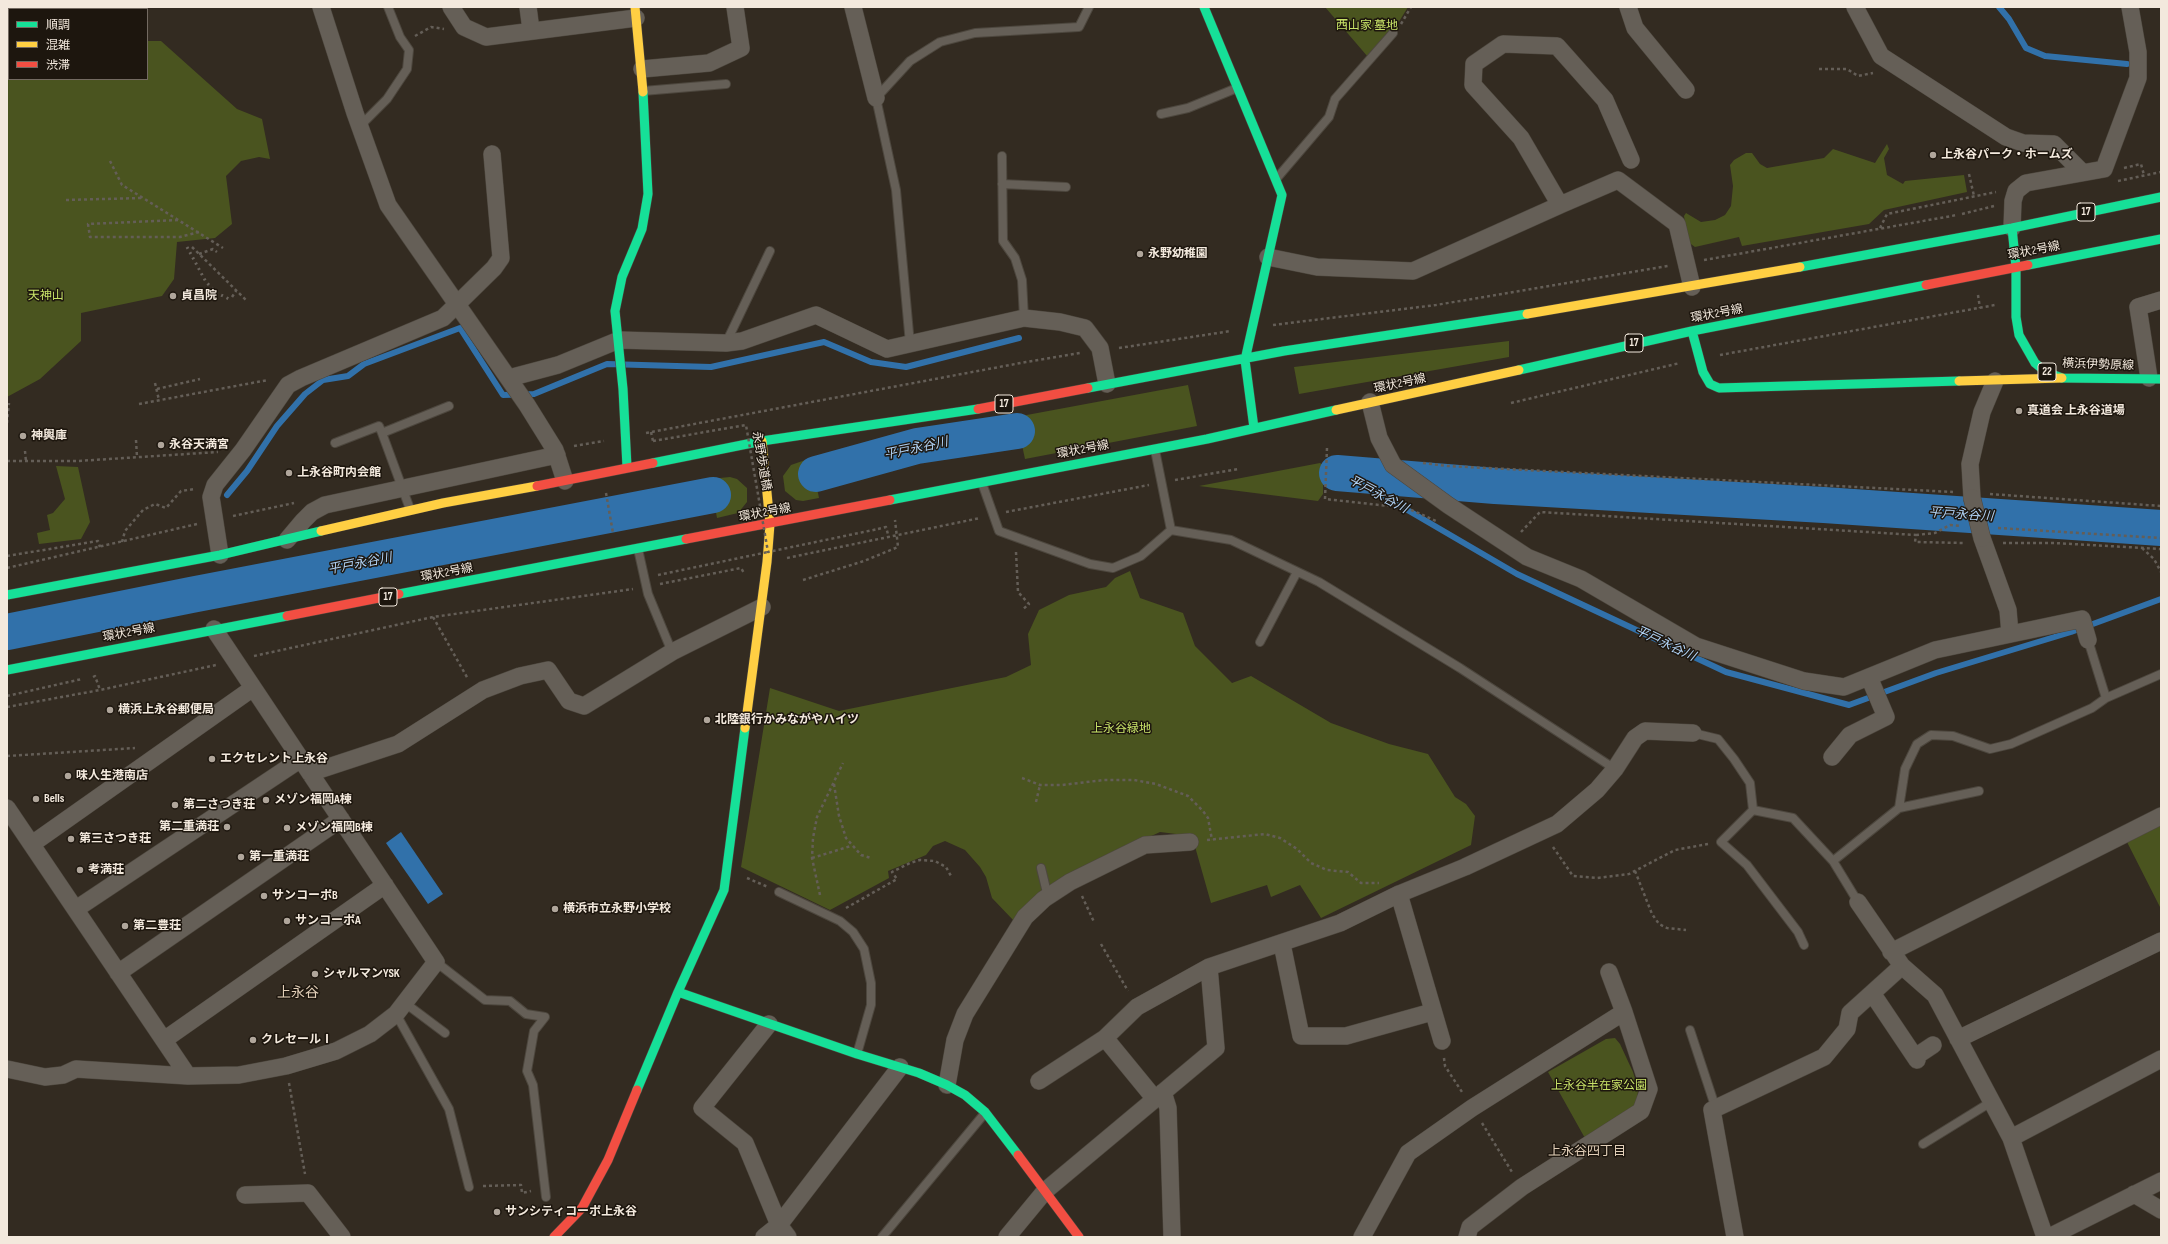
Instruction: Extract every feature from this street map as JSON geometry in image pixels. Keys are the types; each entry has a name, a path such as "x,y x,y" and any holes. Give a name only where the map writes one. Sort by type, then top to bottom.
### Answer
{"main road":[{"path":"1204,7 1282,195 1245,360 1254,428"},
{"path":"627,467 622,372 616,311 622,277 642,229 648,194 642,69 636,12"},
{"name":"17","path":"7,595 220,555 410,510 565,481 627,467 762,441 965,411 1245,360 1284,351 1429,330 1692,287 2012,228 2161,197"},
{"name":"横浜伊勢原線","path":"2012,228 2016,267 2016,301 2019,335 2035,363 2046,372 2062,378 2155,379"},
{"name":"環状2号線","path":"7,670 1207,439 1692,331 2161,239"},
{"path":"1692,331 1698,358 1703,372 1710,384 1720,388 2062,378"},
{"path":"552,1235 582,1208 608,1160 678,992 724,890 762,608 770,524 762,441"},
{"path":"678,992 947,1084 965,1095 985,1112 1079,1237"}],"street":[{"path":"321,7 360,126 388,205 527,406 555,450 565,481"},
{"path":"451,7 464,27 486,37 636,12"},
{"path":"528,7 531,30"},
{"path":"642,69 709,63 741,48 735,7"},
{"path":"853,7 876,98"},
{"path":"1628,7 1635,28 1686,90"},
{"path":"1855,7 1882,56 2006,137 2023,143 2054,144 2082,172"},
{"path":"2012,228 2013,201 2016,191 2026,183 2104,169 2138,78 2138,52 2130,7"},
{"path":"1560,205 1521,138 1473,85 1474,64 1503,44 1557,46 1605,100 1631,160"},
{"path":"220,555 211,497 215,485 243,450 288,385 301,378 442,318 494,268 501,258 492,154"},
{"path":"1268,257 1317,267 1412,271 1618,180 1677,224 1692,287"},
{"path":"2155,379 2138,307 2161,300"},
{"path":"512,384 558,365 619,343 726,343 742,341 816,315 887,349 1024,318 1060,322 1085,328 1100,348 1107,384"},
{"path":"1995,380 1982,412 1970,464 1972,495 1983,540 2008,610 2010,634"},
{"path":"1370,402 1379,438 1393,465 1448,506 1527,557 1581,579 1696,646 1804,681 1844,687 1871,682 1935,650 2082,618 2088,640"},
{"path":"287,540 308,516 325,505 557,455"},
{"path":"310,773 398,744 477,695 520,676 548,670 569,701 584,706 672,652 762,608"},
{"path":"7,1069 45,1077 63,1075 76,1069 188,1076 239,1076 286,1066 336,1051 370,1034 400,1008 436,962 214,629"},
{"path":"1832,758 1850,735 1886,717 1871,682"},
{"path":"32,844 253,688"},
{"path":"1039,1081 1106,1038 1137,1007 1209,967 1282,944 1340,923 1399,894 1465,867 1557,824 1597,790 1616,769 1634,738 1645,731 1693,733"},
{"path":"76,909 300,759"},
{"path":"7,808 188,1076"},
{"path":"1891,952 2161,816"},
{"path":"118,973 341,819"},
{"path":"947,1084 955,1040 965,1014 1025,917 1048,897 1070,882 1145,845 1190,842"},
{"path":"164,1040 385,885"},
{"path":"1399,894 1432,1012 1442,1041"},
{"path":"1858,902 1902,966 1935,995 1948,1038 1991,1102 2011,1138 2045,1237"},
{"path":"1872,993 1916,1058 1948,1038 2161,941"},
{"path":"1282,944 1301,1036 1346,1036 1432,1012"},
{"path":"1735,1237 1712,1110 1824,1057 1847,1029 1850,1013 1902,966"},
{"path":"1007,1237 1045,1191 1216,1048 1209,967"},
{"path":"1467,1237 1470,1227 1522,1187 1641,1111 1648,1089 1624,1012 1609,972"},
{"path":"1362,1237 1408,1153 1472,1108 1624,1012"},
{"path":"769,1024 702,1108 744,1143 784,1231"},
{"path":"1106,1038 1159,1095 1168,1108 1172,1237"},
{"path":"2011,1138 2161,1059"},
{"path":"764,1237 784,1231 900,1067"},
{"path":"2049,1237 2161,1181"},
{"path":"245,1195 308,1193 342,1237"},
{"path":"2134,1194 2161,1210"}],"lane":[{"path":"360,126 387,99 407,69 409,50 400,37 388,7"},
{"path":"910,344 896,190 876,98 910,61 940,42 975,33 1079,26 1089,7"},
{"path":"1276,180 1330,116 1335,99 1393,33"},
{"path":"643,91 726,84"},
{"path":"1161,114 1188,108 1238,88"},
{"path":"1002,156 1003,241 1015,258 1022,280 1024,318"},
{"path":"1002,184 1066,186"},
{"path":"726,343 770,251"},
{"path":"382,433 449,406"},
{"path":"335,443 379,426 410,510"},
{"path":"1154,449 1171,530"},
{"path":"982,482 999,531 1090,564 1113,568 1141,556 1171,530"},
{"path":"1171,530 1231,540 1319,582 1366,610 1616,769"},
{"path":"638,549 646,587 672,652"},
{"path":"1260,642 1297,572"},
{"path":"2088,640 2106,698"},
{"path":"1899,808 1905,769 1917,744 1931,735 1954,736 1990,749 2011,744 2092,708 2106,698 2161,674"},
{"path":"1693,733 1718,740 1734,759 1750,783 1753,810"},
{"path":"1834,861 1899,808 1979,791"},
{"path":"1753,810 1721,842 1747,865 1798,932 1804,945"},
{"path":"1753,810 1793,818 1834,861 1858,902"},
{"path":"1041,868 1048,897"},
{"path":"779,892 840,921 853,932 864,949 868,963 872,1005 857,1054"},
{"path":"436,962 485,1000 510,1001 526,1014 545,1016 534,1031 526,1071 533,1085 546,1197"},
{"path":"400,1008 445,1033"},
{"path":"400,1008 449,1109 469,1187"},
{"path":"1690,1030 1716,1109"},
{"path":"1923,1144 1991,1102"},
{"path":"882,1237 985,1112"}],"path":[{"path":"1393,33 1404,20 1411,7"},
{"path":"416,35 431,28 447,29"},
{"path":"1819,69 1843,68 1862,76 1876,72"},
{"path":"110,161 122,184 223,248"},
{"path":"2122,168 2141,164 2144,176"},
{"path":"1970,174 1974,196"},
{"path":"1879,229 1887,214 2000,191"},
{"path":"66,200 142,198"},
{"path":"178,220 88,224 90,237 180,237 199,232"},
{"path":"192,247 246,300"},
{"path":"199,254 213,249 217,252"},
{"path":"232,297 236,291"},
{"path":"1511,403 1698,358 2016,301"},
{"path":"156,389 200,379"},
{"path":"139,404 268,380"},
{"path":"155,383 160,400"},
{"path":"7,423 9,403"},
{"name":"永野歩道橋","path":"651,432 653,441 746,425 768,552"},
{"path":"136,440 137,457"},
{"path":"1327,448 1325,499 1373,506 1407,508"},
{"path":"25,451 26,462"},
{"path":"7,461 78,461 226,451"},
{"path":"1418,462 1448,466 2161,506"},
{"path":"122,542 125,531 143,510 155,504 166,508 182,491 215,485"},
{"path":"607,499 613,536"},
{"path":"803,580 864,562 898,548 893,500"},
{"path":"1509,545 1540,512 1916,535 1935,533 1950,525 1965,526"},
{"path":"658,575 886,527 889,538"},
{"path":"1996,528 2161,538"},
{"path":"1916,535 1915,542 1943,544 1983,540 2161,549"},
{"path":"1015,537 1018,592 1029,604 1022,610"},
{"path":"7,556 98,541 100,547"},
{"path":"2141,548 2154,559 2161,572"},
{"path":"7,707 100,690 432,618 646,587 741,568 746,578"},
{"path":"432,618 477,695"},
{"path":"7,696 95,676 100,690"},
{"path":"7,756 140,747"},
{"path":"843,763 817,817 813,838 812,858 828,915 897,879 892,872 910,863 920,860 935,861 946,867 952,876"},
{"path":"1022,778 1040,785 1062,785 1104,780 1134,780 1156,784 1188,796 1203,810 1208,818 1212,840 1265,834 1280,838 1297,849 1311,863 1327,870 1348,872 1361,883 1382,883"},
{"path":"834,783 839,816 846,838 851,846 861,854 871,858"},
{"path":"1036,802 1040,785"},
{"path":"1543,831 1572,876 1597,878 1635,871 1675,850 1721,842"},
{"path":"812,858 851,846"},
{"path":"728,869 779,892"},
{"path":"1635,871 1652,914 1659,924 1667,928 1686,930"},
{"path":"1084,900 1094,922"},
{"path":"1101,944 1137,1007"},
{"path":"286,1066 308,1193"},
{"path":"469,1187 520,1185 522,1193 545,1187"}],"green space":[{"name":"西山家 墓地","path":"1325,7 1408,7 1400,20 1368,57"},
{"name":"天神山","path":"8,32 8,80 148,80 148,41 161,41 237,109 262,119 270,159 259,157 241,161 226,176 232,224 215,238 177,242 174,279 162,296 81,313 81,341 40,379 7,397"},
{"path":"1887,144 1889,149 1884,158 1887,175 1903,184 1905,181 1964,175 1967,192 1884,210 1869,224 1742,246 1739,237 1695,247 1688,242 1684,216 1686,213 1701,222 1715,220 1725,215 1731,206 1733,186 1730,165 1734,160 1746,153 1752,153 1760,164 1767,168 1824,158 1833,149 1875,163"},
{"path":"1509,341 1509,357 1299,394 1294,367"},
{"path":"1188,385 1197,426 1025,459 1016,417"},
{"path":"811,458 819,498 803,501 796,500 785,491 783,476 791,465"},
{"path":"1320,463 1323,465 1323,494 1318,501 1199,486"},
{"path":"56,466 78,467 90,522 81,539 39,544 37,533 50,530 47,515 53,513 65,499"},
{"path":"730,477 737,479 747,488 747,502 738,513 717,518 710,479"},
{"name":"上永谷緑地","path":"1130,571 1140,598 1183,613 1195,646 1232,683 1251,676 1331,723 1389,744 1428,754 1455,797 1466,804 1475,816 1471,845 1321,918 1300,885 1271,897 1267,885 1211,903 1192,836 1160,832 1091,864 1014,921 992,898 986,877 980,867 965,850 945,841 933,846 926,855 888,871 889,878 830,910 741,867 770,688 839,711 1006,677 1031,665 1028,634 1039,610 1069,595 1106,587 1115,578"},
{"path":"2161,825 2161,909 2127,842"},
{"name":"上永谷半在家公園","path":"1615,1038 1620,1044 1633,1072 1638,1089 1637,1105 1586,1140 1548,1072 1606,1039"}],"water":[{"path":"401,832 443,894 428,904 386,843"}],"waterway":[{"path":"1999,7 2009,19 2026,48 2045,56 2127,64"},
{"path":"227,495 247,471 277,426 305,394 323,380 348,376 364,364 460,328 503,395 534,394 607,364 711,367 824,342 871,362 906,367 1019,338"},
{"name":"平戸永谷川","path":"816,474 917,446 1017,431"},
{"name":"平戸永谷川","path":"1337,473 1392,501 1517,574 1726,672 1849,705 1936,673 2071,632 2161,599"},
{"name":"平戸永谷川","path":"1337,473 1495,486 1824,505 2161,528"},
{"name":"平戸永谷川","path":"7,632 191,595 713,495"}],"railway":[{"path":"187,247 206,282 217,293 229,299"}],"traffic: fast":[{"path":"1204,7 1282,195 1245,360 1254,428"},
{"path":"627,467 623,389 615,311 622,277 642,229 648,194 643,92"},
{"path":"1800,267 2012,228 2161,197"},
{"path":"2012,228 2016,267 2016,317 2019,335 2035,363 2046,372 2062,378 2161,379"},
{"path":"2028,265 2161,239"},
{"path":"1519,370 1692,331 1926,285"},
{"path":"1088,388 1284,351 1527,314"},
{"path":"1692,331 1703,372 1710,384 1719,388 1959,381"},
{"path":"653,463 762,441 978,409"},
{"path":"890,500 1207,439 1336,410"},
{"path":"7,595 220,555 321,531"},
{"path":"399,594 686,539"},
{"path":"7,670 287,616"},
{"path":"637,1090 678,992 724,890 745,728"},
{"path":"678,992 857,1054 919,1073 947,1085 965,1095 985,1112 1018,1155"}],"traffic: slow":[{"path":"635,7 643,92"},
{"path":"1527,314 1800,267"},
{"path":"1336,410 1519,370"},
{"path":"1959,381 2062,378"},
{"path":"745,728 767,562 770,524 762,441"},
{"path":"321,531 443,503 537,486"}],"traffic: jam":[{"path":"1926,285 2028,265"},
{"path":"978,409 1088,388"},
{"path":"537,486 653,463"},
{"path":"686,539 890,500"},
{"path":"287,616 399,594"},
{"path":"554,1237 582,1208 608,1160 637,1090"},
{"path":"1018,1155 1079,1237"}],"place":[{"name":"上永谷パーク・ホームズ","path":"1933,155"},
{"name":"永野幼稚園","path":"1140,254"},
{"name":"貞昌院","path":"173,296"},
{"name":"真道会 上永谷道場","path":"2019,411"},
{"name":"神輿庫","path":"23,436"},
{"name":"永谷天満宮","path":"161,445"},
{"name":"上永谷町内会館","path":"289,473"},
{"name":"横浜上永谷郵便局","path":"110,710"},
{"name":"北陸銀行かみながやハイツ","path":"707,720"},
{"name":"エクセレント上永谷","path":"212,759"},
{"name":"味人生港南店","path":"68,776"},
{"name":"Bells","path":"36,799"},
{"name":"メゾン福岡A棟","path":"266,800"},
{"name":"第二さつき荘","path":"175,805"},
{"name":"第二重満荘","path":"227,827"},
{"name":"メゾン福岡B棟","path":"287,828"},
{"name":"第三さつき荘","path":"71,839"},
{"name":"第一重満荘","path":"241,857"},
{"name":"考満荘","path":"80,870"},
{"name":"サンコーポB","path":"264,896"},
{"name":"横浜市立永野小学校","path":"555,909"},
{"name":"サンコーポA","path":"287,921"},
{"name":"第二豊荘","path":"125,926"},
{"name":"シャルマンYSK","path":"315,974"},
{"name":"クレセールⅠ","path":"253,1040"},
{"name":"サンシティコーポ上永谷","path":"497,1212"}],"district":[{"name":"上永谷","path":"298,993"},
{"name":"上永谷四丁目","path":"1587,1152"}]}
